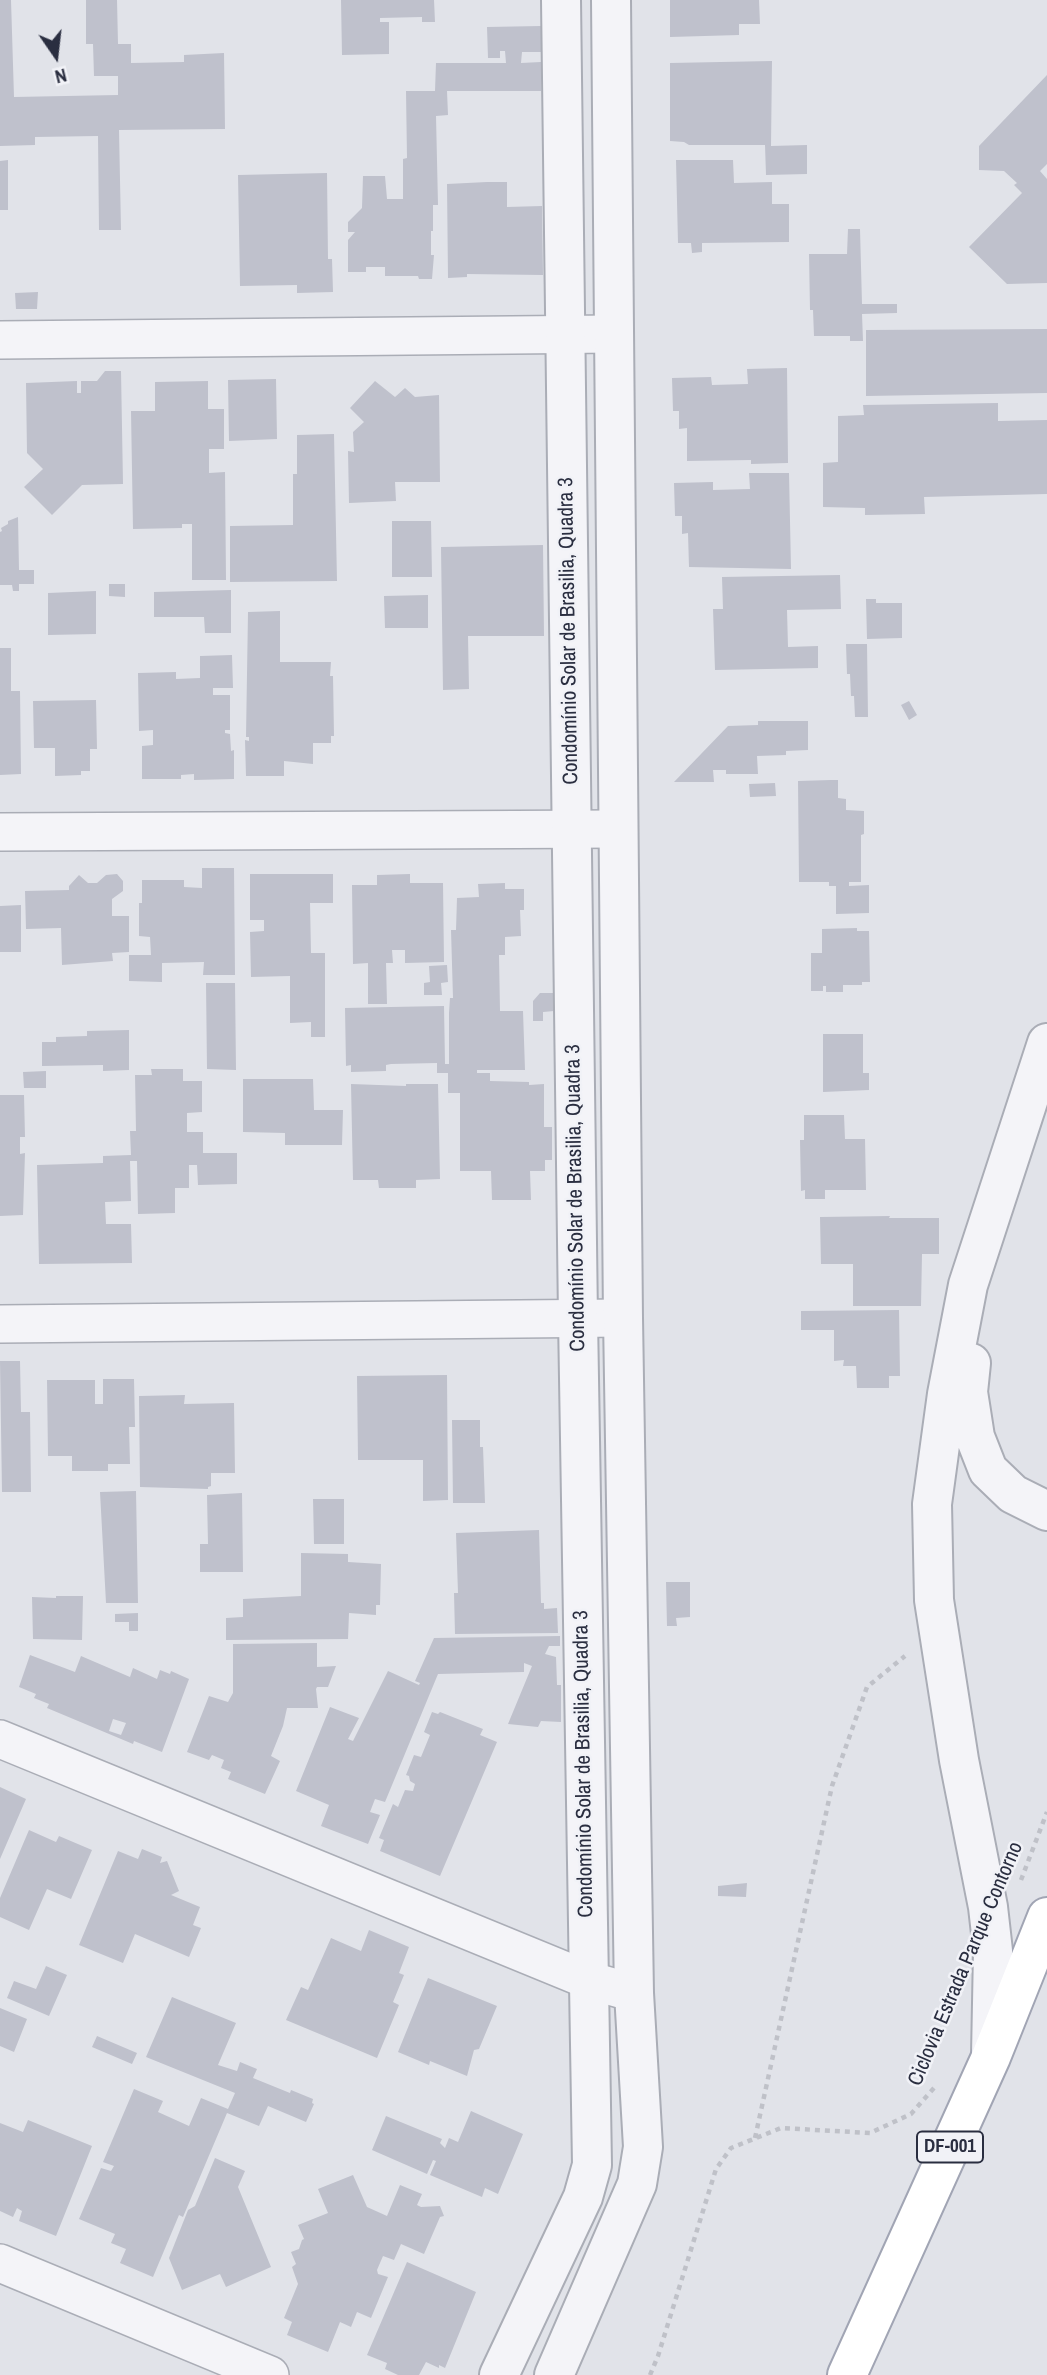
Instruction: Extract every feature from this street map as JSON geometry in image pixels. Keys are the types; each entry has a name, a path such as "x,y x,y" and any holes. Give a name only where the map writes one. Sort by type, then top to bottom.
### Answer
{"main road":[{"name":"DF-001","path":"847,2375 991,2057 1047,1917"}],"street":[{"name":"Condomínio Solar de Brasilia, Quadra 3","path":"499,2375 583,2197 592,2165 561,0"},
{"path":"554,2375 637,2184 643,2147 634,1993 623,1318 611,0"},
{"path":"0,340 614,334"},
{"path":"0,832 618,829"},
{"path":"991,2057 993,1951 988,1907 959,1760 934,1600 932,1504 947,1394 968,1285 1047,1043"},
{"path":"993,1208 968,1392 975,1437 989,1470 1013,1494 1047,1511"},
{"path":"0,1324 623,1318"},
{"path":"0,1739 588,1980 634,1993"},
{"path":"0,2263 270,2375"}],"path":[{"path":"755,2138 832,1786 867,1687 939,1629"},
{"name":"Ciclovia Estrada Parque Contorno","path":"1018,1888 1047,1812"},
{"name":"Ciclovia Estrada Parque Contorno","path":"650,2375 716,2169 731,2148 781,2129 870,2133 911,2114 933,2090 938,2077"}],"building":[{"path":"0,0 11,0 14,97 118,95 118,76 94,76 93,44 86,44 86,0 117,0 118,44 131,44 131,63 184,62 184,55 224,53 225,129 119,130 121,230 99,230 98,136 35,137 35,145 0,146"},
{"path":"341,0 434,0 435,22 422,22 422,17 380,18 380,22 389,22 389,54 342,55"},
{"path":"670,0 759,0 760,24 739,24 739,35 670,37"},
{"path":"541,26 541,52 522,52 521,63 541,62 541,91 447,91 448,115 436,116 438,205 433,205 432,279 419,279 418,276 385,276 385,267 366,267 366,272 348,272 348,240 355,232 348,232 348,222 362,208 363,176 385,176 387,199 403,199 403,159 407,158 406,91 435,91 436,63 506,63 505,51 500,51 500,58 488,58 487,27"},
{"path":"772,61 771,146 807,145 807,174 766,175 765,145 689,145 670,141 670,63"},
{"path":"1047,75 1047,164 1040,171 1047,179 1047,283 1007,284 969,247 1022,193 1014,185 1017,183 1004,171 979,170 979,146"},
{"path":"8,160 8,210 0,210 0,161"},
{"path":"676,160 733,160 734,183 772,182 772,204 789,204 789,242 702,243 702,252 692,253 691,243 678,243"},
{"path":"327,173 328,259 332,259 333,292 297,293 297,285 240,286 238,175"},
{"path":"507,182 507,207 542,206 543,275 467,274 467,277 448,278 447,184"},
{"path":"848,229 860,229 862,304 897,304 897,313 862,314 863,341 850,341 850,336 814,336 813,310 810,310 809,254 847,254"},
{"path":"38,292 37,309 16,309 15,293"},
{"path":"1047,329 1047,393 866,396 866,330"},
{"path":"787,368 788,463 751,464 751,460 687,461 687,428 679,429 679,411 673,411 672,378 711,377 712,385 748,384 747,369"},
{"path":"105,371 121,371 123,484 82,485 52,515 24,487 43,469 27,453 26,383 77,381 77,393 81,393 81,381 97,381"},
{"path":"276,379 277,439 229,441 228,380"},
{"path":"208,381 208,409 224,409 224,449 209,449 209,473 225,472 226,580 192,580 192,524 182,524 182,528 133,529 131,411 155,411 155,382"},
{"path":"375,381 395,397 405,388 415,397 439,395 440,482 395,482 396,501 349,503 348,451 354,452 353,432 364,422 350,408"},
{"path":"998,403 998,421 1047,420 1047,494 924,497 925,514 865,515 865,508 823,507 823,463 838,462 838,416 864,415 863,405"},
{"path":"334,434 337,581 230,582 230,526 293,525 293,474 297,474 297,435"},
{"path":"749,473 789,473 791,569 689,567 688,533 682,534 682,516 675,516 674,483 713,482 713,490 750,489"},
{"path":"18,517 19,570 34,570 34,584 19,584 19,591 13,591 12,585 0,585 0,532 8,521"},
{"path":"392,521 431,521 432,577 392,577"},
{"path":"543,545 544,636 468,636 469,689 443,690 441,547"},
{"path":"840,575 841,609 787,610 788,647 818,646 818,668 715,670 713,609 723,609 722,577"},
{"path":"109,584 125,584 125,597 109,596"},
{"path":"231,590 231,633 205,633 204,617 154,617 154,592"},
{"path":"96,591 96,634 48,635 48,593"},
{"path":"428,595 428,628 385,628 384,596"},
{"path":"866,599 876,599 876,603 902,603 902,638 867,639"},
{"path":"280,611 280,662 331,662 334,736 331,736 331,743 313,743 313,764 284,761 284,776 246,776 245,740 249,741 249,737 246,737 248,612"},
{"path":"846,644 867,644 868,717 855,717 850,674 847,674"},
{"path":"0,648 11,648 11,691 20,691 21,774 0,775"},
{"path":"232,655 233,688 213,688 213,695 230,695 230,730 225,730 225,733 230,734 231,751 234,750 234,779 194,780 194,774 181,775 181,779 142,779 142,746 153,745 153,730 139,731 138,673 176,672 176,679 200,678 200,656"},
{"path":"96,700 97,749 90,749 90,771 81,771 81,775 55,776 55,748 34,748 33,701"},
{"path":"909,701 917,715 909,720 901,705"},
{"path":"758,721 808,721 808,750 786,751 786,755 757,756 758,774 726,774 726,770 713,770 714,782 674,782 728,726 758,725"},
{"path":"838,780 838,798 846,799 846,810 864,811 861,882 849,882 849,886 869,885 869,913 836,914 836,886 829,886 829,882 799,882 798,781"},
{"path":"775,783 776,796 750,797 749,784"},
{"path":"202,868 234,868 235,975 203,975 204,962 162,963 162,982 129,981 129,955 151,955 150,937 139,936 142,880 184,880 184,887 202,888"},
{"path":"117,874 123,881 123,891 112,899 112,916 129,916 129,952 112,953 113,961 62,965 61,928 26,929 25,891 69,890 69,886 79,875 88,883 97,883 106,875"},
{"path":"250,874 333,874 333,903 310,903 311,953 325,953 325,1037 311,1037 311,1022 290,1023 290,976 251,977 250,932 264,931 264,920 250,920"},
{"path":"410,874 410,883 443,883 444,962 405,963 405,950 392,950 393,963 386,963 387,1004 368,1004 368,963 353,964 352,885 377,885 377,875"},
{"path":"505,883 505,889 524,889 524,910 520,910 521,936 505,937 505,955 499,955 500,1011 523,1011 525,1070 477,1070 477,1073 490,1073 490,1081 544,1084 544,1127 552,1127 552,1160 545,1160 545,1171 530,1171 531,1200 492,1200 491,1171 460,1171 460,1093 448,1093 448,1073 437,1073 437,1063 391,1064 386,1065 386,1071 351,1072 351,1065 346,1066 345,1008 391,1007 444,1006 445,1064 449,1064 449,1013 450,998 453,998 451,930 456,930 457,898 479,897 478,884"},
{"path":"21,905 21,952 0,952 0,906"},
{"path":"857,928 857,931 869,931 870,982 843,985 843,992 826,992 826,986 823,986 823,991 811,991 811,953 822,953 822,929"},
{"path":"447,965 448,982 441,983 442,995 424,995 424,983 430,982 429,966"},
{"path":"206,983 235,983 236,1070 207,1069"},
{"path":"540,993 553,993 554,1011 543,1012 543,1021 533,1021 533,1001"},
{"path":"129,1030 129,1070 103,1071 103,1065 42,1066 42,1042 56,1042 56,1037 87,1036 87,1031"},
{"path":"823,1034 863,1034 863,1073 869,1073 869,1090 823,1092"},
{"path":"151,1069 183,1069 183,1081 202,1081 202,1112 187,1113 187,1132 203,1132 203,1153 237,1153 237,1184 198,1185 197,1165 189,1165 189,1188 175,1188 175,1213 138,1214 137,1161 130,1161 131,1201 105,1202 106,1224 131,1224 132,1263 39,1264 37,1165 103,1163 103,1156 131,1155 130,1131 136,1131 135,1075 152,1075"},
{"path":"46,1071 46,1088 24,1088 23,1072"},
{"path":"243,1079 313,1079 314,1110 343,1110 342,1145 285,1145 285,1133 243,1132"},
{"path":"351,1084 438,1084 440,1179 416,1180 416,1188 379,1188 378,1180 353,1180"},
{"path":"0,1095 24,1095 25,1137 20,1137 20,1154 25,1153 23,1215 0,1216"},
{"path":"804,1115 844,1115 845,1139 865,1139 866,1190 825,1190 825,1199 805,1199 805,1190 801,1191 800,1140 804,1140"},
{"path":"890,1216 889,1218 939,1218 939,1254 922,1254 921,1306 853,1306 853,1264 821,1264 820,1217"},
{"path":"899,1310 900,1376 889,1376 889,1388 857,1388 856,1366 843,1366 844,1360 834,1361 834,1330 801,1330 801,1311"},
{"path":"0,1361 20,1361 21,1412 30,1412 31,1492 2,1492"},
{"path":"447,1375 448,1500 423,1501 423,1460 358,1460 357,1376"},
{"path":"103,1379 134,1379 135,1427 129,1427 130,1464 108,1464 108,1471 72,1471 72,1456 48,1456 47,1380 95,1380 95,1404 103,1404"},
{"path":"185,1395 184,1404 234,1403 235,1473 211,1473 211,1486 208,1489 140,1487 139,1396"},
{"path":"452,1420 480,1420 485,1503 453,1503"},
{"path":"136,1491 138,1603 106,1603 100,1492"},
{"path":"242,1493 243,1572 200,1572 200,1544 208,1544 207,1495"},
{"path":"313,1499 344,1499 344,1544 314,1544"},
{"path":"539,1530 541,1603 544,1603 544,1609 557,1608 558,1633 455,1634 454,1593 458,1593 456,1533"},
{"path":"301,1553 348,1554 348,1562 381,1564 380,1605 376,1605 376,1615 349,1613 348,1639 226,1640 226,1618 243,1617 243,1599 301,1596"},
{"path":"666,1582 690,1582 690,1617 676,1618 677,1626 667,1626"},
{"path":"83,1596 82,1640 33,1639 32,1597"},
{"path":"138,1613 138,1631 129,1631 129,1622 115,1622 115,1614"},
{"path":"560,1636 560,1646 549,1646 545,1654 556,1657 557,1685 561,1685 561,1722 541,1721 538,1727 508,1724 532,1666 524,1663 524,1672 438,1674 385,1802 375,1799 370,1812 380,1815 368,1844 321,1826 329,1805 296,1791 330,1707 359,1718 348,1739 353,1741 388,1671 419,1685 420,1683 415,1681 434,1638"},
{"path":"317,1643 317,1667 336,1666 328,1687 316,1689 318,1708 287,1708 271,1756 280,1761 265,1794 228,1779 231,1772 221,1768 224,1760 212,1755 209,1760 187,1752 209,1696 228,1702 233,1693 233,1644"},
{"path":"30,1655 75,1672 81,1656 130,1677 133,1668 157,1679 160,1670 170,1674 171,1671 189,1679 162,1752 134,1741 133,1744 47,1708 49,1704 34,1698 36,1694 19,1687","holes":["113,1719 126,1723 121,1735 109,1731"]},
{"path":"432,1712 440,1712 483,1729 480,1735 497,1742 440,1876 380,1851 384,1840 379,1838 393,1804 398,1807 405,1790 413,1791 415,1784 406,1775 414,1755 421,1757 430,1735 424,1732"},
{"path":"0,1787 26,1799 0,1859"},
{"path":"29,1830 56,1842 59,1836 92,1850 71,1899 47,1889 29,1930 0,1917 0,1898"},
{"path":"142,1849 162,1857 160,1863 167,1861 179,1891 171,1895 200,1907 193,1925 201,1928 189,1957 135,1934 123,1963 79,1945 118,1851 138,1859"},
{"path":"747,1883 746,1897 718,1896 718,1886"},
{"path":"369,1930 409,1947 399,1973 404,1975 393,2002 399,2005 377,2058 286,2020 301,1987 308,1990 331,1938 361,1951"},
{"path":"46,1966 67,1975 49,2016 7,1998 14,1981 36,1989"},
{"path":"428,1978 497,2006 479,2049 474,2050 467,2076 398,2052"},
{"path":"172,1997 236,2023 218,2065 237,2071 240,2062 257,2069 253,2078 313,2099 314,2104 306,2122 268,2106 259,2126 227,2113 183,2217 179,2215 153,2277 120,2263 126,2249 111,2243 115,2234 79,2219 101,2168 111,2171 114,2166 103,2162 134,2089 163,2101 158,2112 189,2126 201,2098 228,2109 235,2093 146,2057"},
{"path":"0,2008 27,2019 14,2052 0,2046"},
{"path":"97,2036 137,2053 132,2064 92,2047"},
{"path":"471,2111 523,2134 498,2194 485,2188 482,2197 430,2175 436,2161 433,2160 427,2174 372,2150 386,2116 442,2139 440,2143 445,2148 449,2138 458,2142"},
{"path":"28,2120 92,2146 56,2236 19,2221 22,2211 17,2208 13,2217 0,2211 0,2123 23,2132"},
{"path":"215,2158 245,2171 238,2187 271,2267 226,2287 220,2274 182,2290 169,2258 188,2210 195,2206"},
{"path":"353,2175 367,2207 387,2216 400,2185 422,2194 417,2205 440,2206 444,2216 440,2217 424,2254 401,2244 394,2260 383,2256 377,2270 378,2274 388,2277 371,2318 357,2312 351,2327 340,2322 328,2352 287,2335 292,2322 284,2318 298,2284 292,2267 296,2264 291,2252 299,2249 304,2239 298,2225 328,2213 318,2189"},
{"path":"407,2262 476,2292 445,2368 426,2362 419,2375 398,2375 385,2369 387,2363 367,2355"}]}
